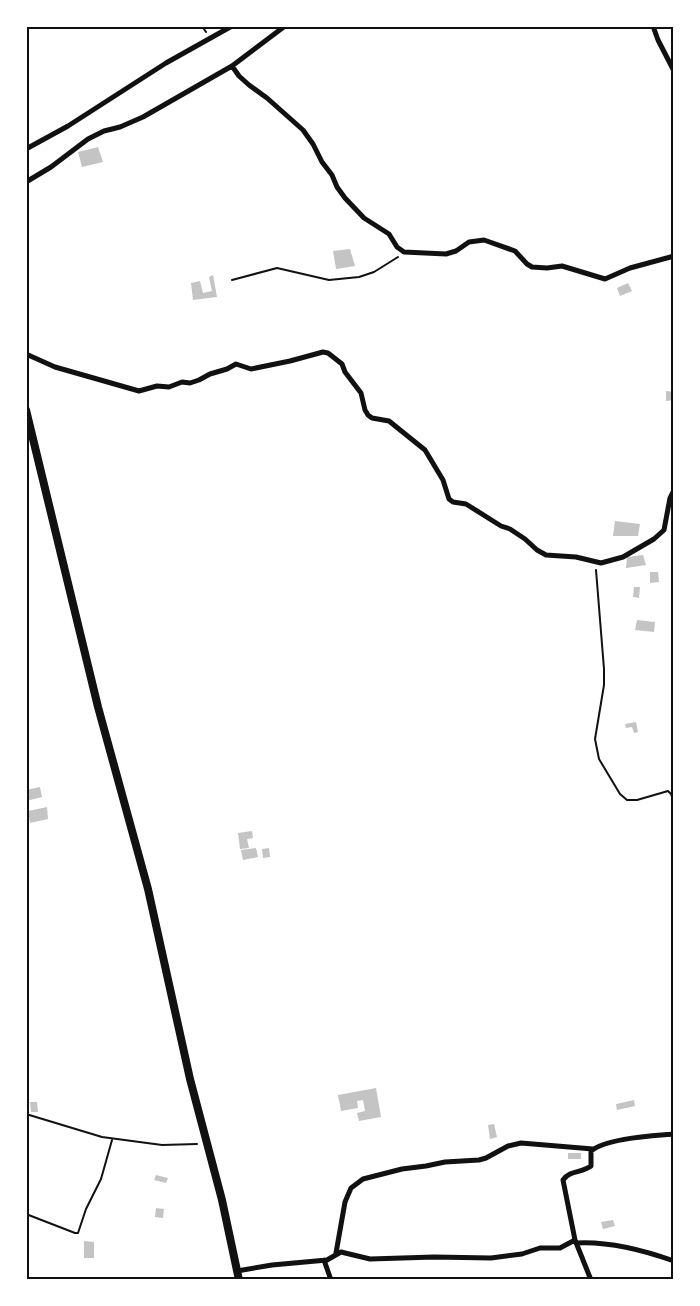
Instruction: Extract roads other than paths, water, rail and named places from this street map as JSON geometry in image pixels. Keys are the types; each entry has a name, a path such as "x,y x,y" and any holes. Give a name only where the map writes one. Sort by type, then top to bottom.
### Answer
{"main road":[{"path":"26,410 98,707 148,889 190,1079 238,1276"}],"street":[{"path":"26,149 68,126 166,63 232,26"},
{"path":"26,182 52,167 88,139 104,130 120,127 143,117 232,66 285,26"},
{"path":"653,26 674,71"},
{"path":"232,66 248,85 267,98 303,130 332,175 344,198 364,218 389,234 397,247 404,252 446,254 456,251 469,242 484,240 515,250 532,267 562,266 605,279 630,268 674,256"},
{"path":"26,354 55,367 139,391 157,386 172,386 182,382 190,383 236,364 251,369 290,362 323,352 328,353 342,364 345,372 361,392 368,415 372,418 389,421 425,450 443,480 448,499 453,502 466,504 501,526 510,529 525,539 536,550 546,555 573,556 601,563 615,560 654,539 664,530 670,498 674,490"},
{"path":"336,1254 345,1202 351,1188 363,1179 402,1169 445,1162 479,1160 508,1146 521,1143 593,1149 626,1140 674,1134"},
{"path":"591,1280 576,1242 563,1180 566,1175 591,1166 591,1151 593,1149"},
{"path":"238,1276 272,1265 324,1260 345,1252 362,1258 388,1260 434,1257 491,1258 522,1254 540,1248 560,1248 576,1242 594,1242 632,1248 674,1261"},
{"path":"324,1260 331,1280"}]}
